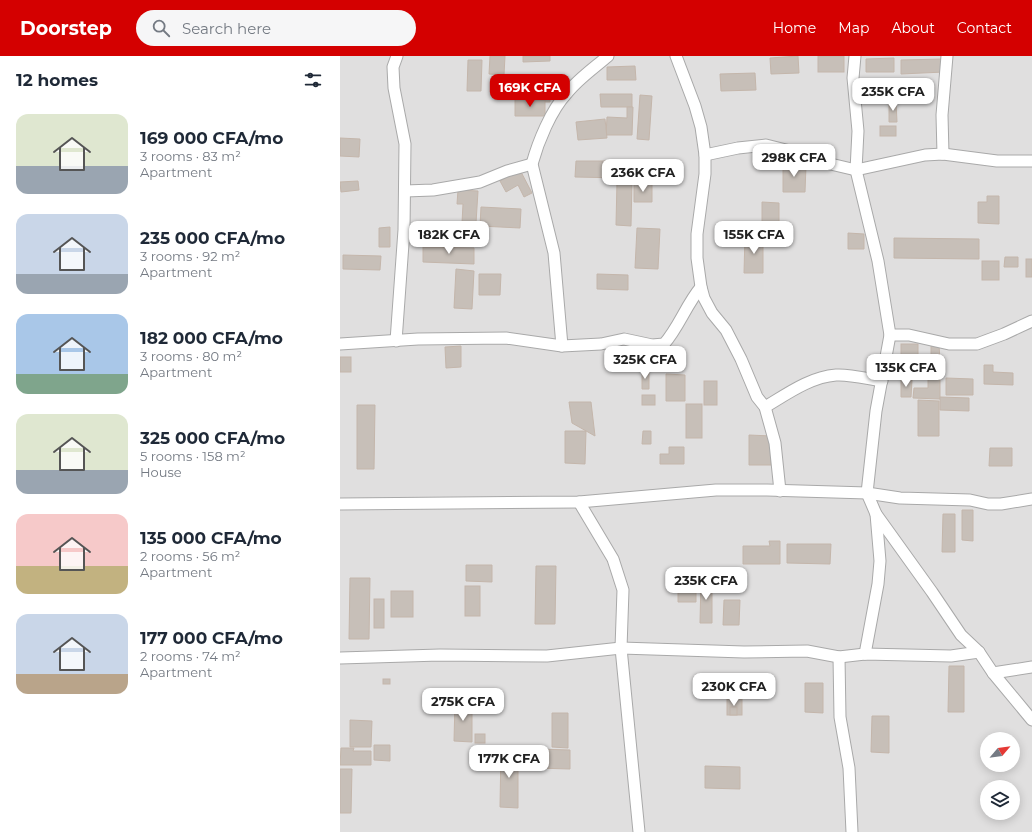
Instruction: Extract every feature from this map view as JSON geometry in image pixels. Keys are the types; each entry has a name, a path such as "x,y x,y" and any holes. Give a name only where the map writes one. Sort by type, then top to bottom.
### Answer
{"street":[{"path":"396,56 393,67 394,88 405,144 404,230 396,341"},
{"path":"562,346 554,253 532,164 555,111 566,93 608,56"},
{"path":"676,56 695,106 701,127 705,155 705,174 697,234 697,258 701,287 704,298 712,313 726,330 741,359 754,392 765,407 775,443 780,491"},
{"path":"855,56 853,78 858,131 856,170 878,261 890,335 876,411 867,493 876,514 961,635 979,652 993,673 1032,720"},
{"path":"943,154 942,115 947,56"},
{"path":"705,155 738,148 766,145 798,153 822,162 856,170 925,155 943,154 997,161 1032,161"},
{"path":"405,191 433,190 480,182 507,171 532,164"},
{"path":"340,344 506,338 562,346 601,344 624,340 652,345 664,344 673,334 688,302 701,287"},
{"path":"890,335 910,335 949,344 977,344 1032,321"},
{"path":"765,407 797,388 818,379 837,375 882,381"},
{"path":"340,504 579,502 716,490 867,493 900,498 970,500 988,504 1001,504 1032,499"},
{"path":"579,502 613,559 623,590 621,648 639,832"},
{"path":"866,654 878,584 880,562 876,514"},
{"path":"340,658 547,656 621,648 744,652 807,651 839,657 866,654 951,656 979,652"},
{"path":"839,657 840,717 849,768 852,832"},
{"path":"993,673 1032,667"}],"shaded area":[{"path":"340,56 1032,56 1032,832 340,832"}],"building":[{"path":"490,56 505,56 504,75 489,74"},
{"path":"523,56 550,56 550,61 523,62"},
{"path":"798,56 799,73 771,74 770,58"},
{"path":"818,56 844,56 844,72 818,72"},
{"path":"894,58 894,72 866,72 866,59"},
{"path":"943,59 944,72 901,74 901,60"},
{"path":"468,60 482,60 481,91 467,91"},
{"path":"635,66 636,80 607,80 607,67"},
{"path":"755,73 756,90 721,91 720,74"},
{"path":"535,85 550,85 550,102 536,102"},
{"path":"600,94 632,94 632,107 601,107"},
{"path":"640,95 652,96 649,140 637,139"},
{"path":"515,99 545,100 545,116 515,116"},
{"path":"889,102 896,102 897,122 889,122"},
{"path":"627,107 633,107 632,135 606,135 607,117 627,118"},
{"path":"605,119 607,138 578,140 576,122"},
{"path":"880,126 896,126 896,136 880,136"},
{"path":"340,138 360,139 359,157 340,156"},
{"path":"576,161 621,161 621,178 575,177"},
{"path":"783,165 806,165 805,192 783,192"},
{"path":"520,170 532,193 524,197 518,185 506,192 500,181"},
{"path":"358,181 359,190 341,192 340,182"},
{"path":"617,181 632,181 631,226 616,225"},
{"path":"634,183 652,184 652,202 634,202"},
{"path":"458,190 478,191 476,223 462,223 463,204 457,204"},
{"path":"987,196 999,196 999,224 978,223 978,202 987,202"},
{"path":"762,202 779,203 779,237 762,237"},
{"path":"481,207 521,209 520,228 480,226"},
{"path":"441,225 456,226 456,234 441,234"},
{"path":"390,227 390,247 379,247 379,228"},
{"path":"637,228 660,229 658,269 635,268"},
{"path":"471,229 479,230 479,243 471,242"},
{"path":"848,233 864,234 864,249 848,249"},
{"path":"745,236 763,236 763,273 744,273"},
{"path":"894,238 979,239 979,259 894,258"},
{"path":"423,247 474,248 474,264 423,262"},
{"path":"343,255 381,256 380,270 343,269"},
{"path":"1005,257 1018,257 1018,267 1004,267"},
{"path":"1026,259 1032,259 1032,277 1026,277"},
{"path":"982,261 999,261 999,280 982,280"},
{"path":"456,269 474,271 472,309 454,308"},
{"path":"479,274 501,274 500,295 479,295"},
{"path":"597,274 628,275 628,290 597,289"},
{"path":"901,344 918,344 918,360 901,360"},
{"path":"931,345 939,345 940,360 931,360"},
{"path":"461,346 461,367 446,368 445,347"},
{"path":"659,352 671,352 671,362 658,362"},
{"path":"340,357 351,357 351,372 340,372"},
{"path":"901,364 911,364 911,374 901,373"},
{"path":"928,364 940,364 940,399 913,398 914,388 928,388"},
{"path":"984,365 993,365 993,372 1013,373 1013,385 984,384"},
{"path":"642,370 649,371 649,389 642,389"},
{"path":"666,374 685,375 685,401 666,401"},
{"path":"946,378 973,379 973,395 946,395"},
{"path":"901,380 912,380 911,397 901,397"},
{"path":"704,381 717,381 717,405 704,405"},
{"path":"642,395 655,395 655,405 642,405"},
{"path":"940,397 969,398 969,411 940,410"},
{"path":"918,400 939,401 939,436 918,436"},
{"path":"569,402 591,402 595,436 572,423"},
{"path":"686,404 702,404 702,438 686,438"},
{"path":"357,405 375,405 374,469 357,469"},
{"path":"565,431 586,431 585,464 565,463"},
{"path":"643,431 651,431 651,444 642,444"},
{"path":"749,435 771,436 771,465 749,465"},
{"path":"669,447 684,447 684,464 660,464 660,454 669,454"},
{"path":"990,448 1012,448 1012,466 989,466"},
{"path":"962,510 973,510 973,541 962,540"},
{"path":"943,514 955,514 955,552 942,552"},
{"path":"769,541 780,541 780,564 743,564 743,546 770,546"},
{"path":"787,544 831,544 830,564 787,563"},
{"path":"466,565 492,565 492,582 466,581"},
{"path":"536,566 556,566 555,624 535,624"},
{"path":"350,578 370,578 369,639 349,639"},
{"path":"701,579 712,579 712,623 700,623"},
{"path":"465,586 480,586 480,616 465,616"},
{"path":"678,586 696,587 696,602 678,602"},
{"path":"391,591 413,591 413,617 391,617"},
{"path":"374,599 384,599 384,628 374,628"},
{"path":"724,600 740,600 739,625 723,625"},
{"path":"949,666 964,666 964,712 948,712"},
{"path":"383,679 390,679 390,684 383,684"},
{"path":"805,683 823,683 823,713 805,712"},
{"path":"727,699 742,699 742,715 727,715"},
{"path":"455,702 472,703 472,742 454,741"},
{"path":"730,707 737,707 737,715 730,715"},
{"path":"552,713 568,713 568,748 552,747"},
{"path":"872,716 889,716 889,753 871,752"},
{"path":"350,720 372,721 371,747 350,747"},
{"path":"475,734 485,734 485,743 475,743"},
{"path":"374,745 390,745 390,761 374,760"},
{"path":"341,748 354,748 353,751 371,751 371,765 340,765"},
{"path":"501,749 518,749 518,808 500,807"},
{"path":"536,749 570,750 570,769 536,768"},
{"path":"705,766 740,767 740,789 705,788"},
{"path":"340,769 352,769 351,813 340,813"}]}
